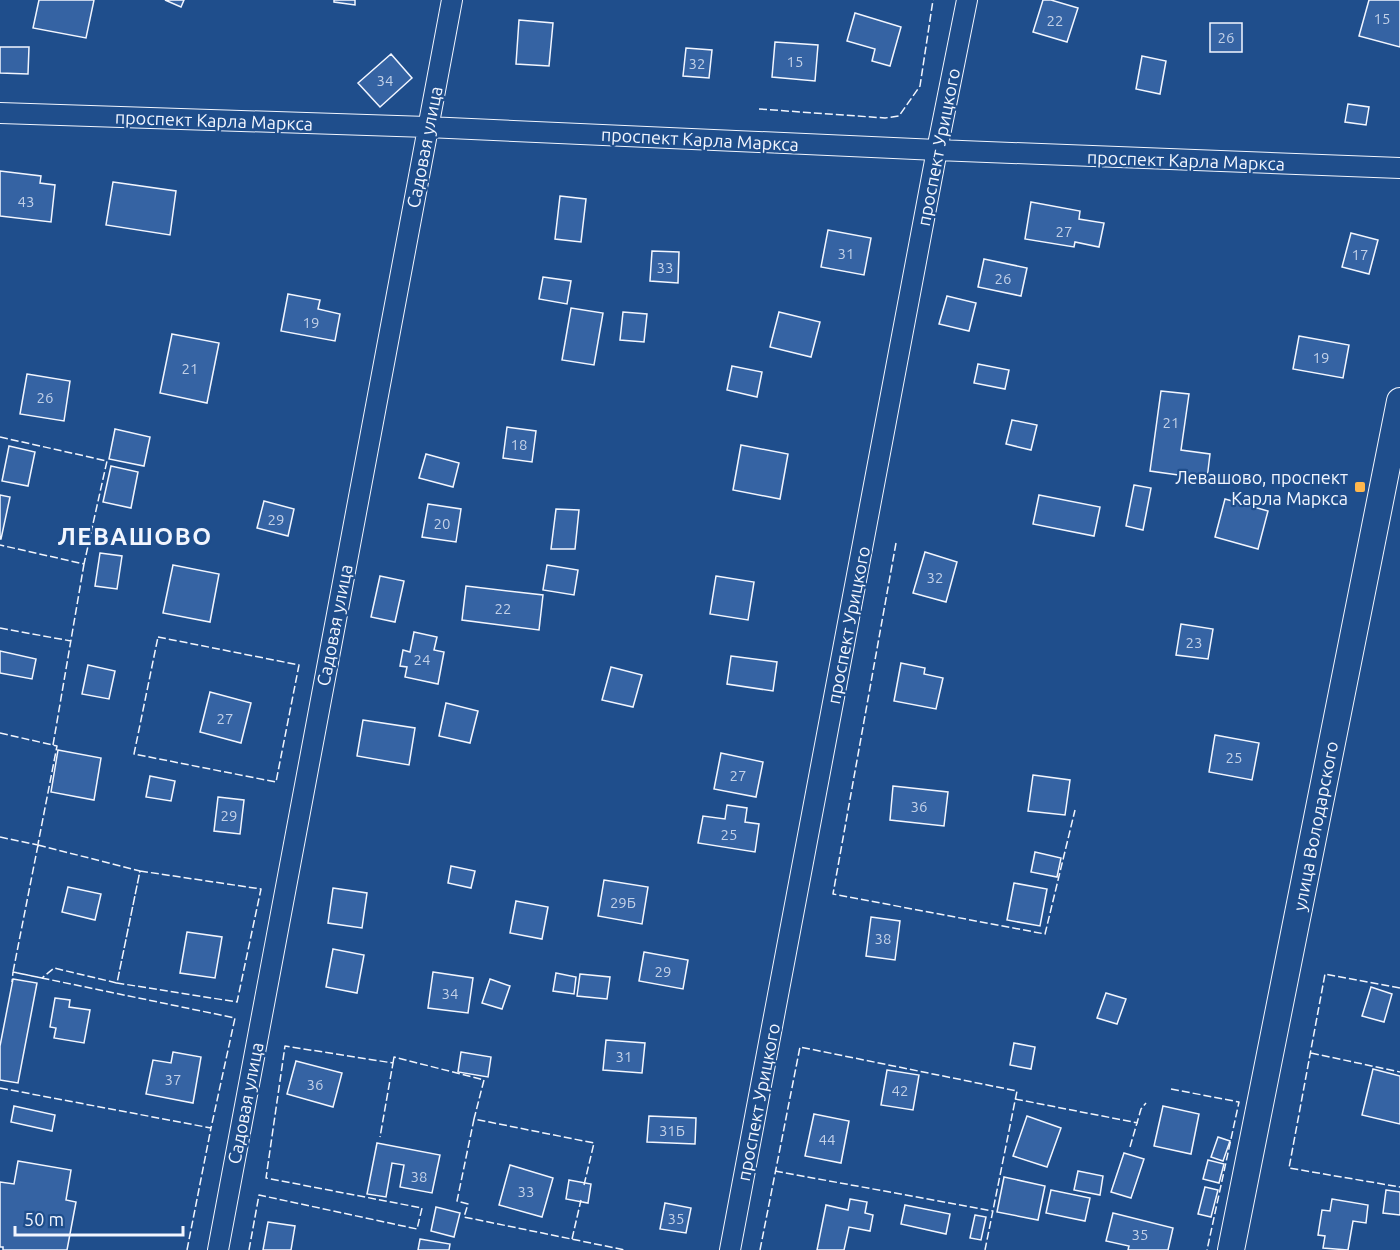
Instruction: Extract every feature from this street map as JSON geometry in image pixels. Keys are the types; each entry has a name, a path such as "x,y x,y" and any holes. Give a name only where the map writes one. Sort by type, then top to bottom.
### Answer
{"street":[{"name":"Садовая улица","path":"218,1250 452,0"},
{"name":"проспект Урицкого","path":"730,1250 967,0"},
{"name":"проспект Карла Маркса","path":"0,113 427,127 1400,168"},
{"name":"улица Володарского","path":"1231,1250 1400,401"}],"building":[{"path":"39,0 94,0 86,38 33,28"},
{"path":"165,0 184,0 181,7"},
{"path":"334,0 355,0 355,5 334,2"},
{"path":"1043,0 1078,8 1067,42 1033,32"},
{"path":"1369,0 1400,0 1400,47 1359,36"},
{"path":"855,13 901,27 890,66 872,61 875,49 847,41"},
{"path":"519,20 553,23 549,66 516,64"},
{"path":"1210,23 1242,23 1242,52 1210,52"},
{"path":"775,42 818,45 815,81 772,77"},
{"path":"0,47 29,47 28,74 0,73"},
{"path":"686,48 712,50 709,78 683,76"},
{"path":"391,54 412,78 380,107 358,83"},
{"path":"1142,56 1166,61 1160,94 1136,89"},
{"path":"1348,104 1369,107 1366,125 1345,122"},
{"path":"0,171 41,176 40,183 55,185 51,222 0,216"},
{"path":"113,182 176,191 170,235 106,225"},
{"path":"560,196 586,199 581,242 555,239"},
{"path":"1031,202 1080,211 1079,219 1104,223 1099,247 1075,242 1074,247 1025,239"},
{"path":"828,230 871,238 864,275 821,267"},
{"path":"1351,233 1378,240 1369,274 1342,267"},
{"path":"652,251 679,252 678,283 650,281"},
{"path":"984,259 1027,268 1021,296 978,287"},
{"path":"543,277 571,281 567,304 539,299"},
{"path":"288,294 320,300 318,309 340,314 335,341 281,331"},
{"path":"947,296 976,303 969,331 939,324"},
{"path":"571,308 603,313 594,365 562,360"},
{"path":"623,312 647,314 644,342 620,340"},
{"path":"779,312 820,322 811,357 770,347"},
{"path":"172,334 219,343 207,403 160,393"},
{"path":"1299,336 1349,345 1343,378 1293,369"},
{"path":"978,364 1009,370 1005,389 974,383"},
{"path":"732,366 762,372 757,397 727,390"},
{"path":"27,374 70,381 64,421 20,414"},
{"path":"1161,391 1189,394 1181,450 1210,454 1207,479 1150,471"},
{"path":"1012,420 1037,425 1031,450 1006,444"},
{"path":"507,427 536,431 532,462 503,458"},
{"path":"115,429 150,437 144,466 109,459"},
{"path":"741,445 788,454 780,499 733,490"},
{"path":"9,446 35,452 28,486 2,481"},
{"path":"426,454 459,463 453,487 419,478"},
{"path":"111,466 138,472 131,508 103,502"},
{"path":"1134,485 1151,488 1143,530 1126,526"},
{"path":"0,495 10,497 1,539 0,539"},
{"path":"1039,495 1100,507 1094,536 1033,524"},
{"path":"1225,499 1268,511 1258,549 1215,537"},
{"path":"264,501 294,509 288,536 257,528"},
{"path":"428,504 461,509 456,542 422,537"},
{"path":"556,509 579,510 575,549 551,549"},
{"path":"925,552 957,562 946,602 913,593"},
{"path":"100,553 122,556 117,589 95,586"},
{"path":"173,565 219,574 210,622 163,613"},
{"path":"547,565 578,570 574,595 543,590"},
{"path":"380,576 404,581 395,622 371,617"},
{"path":"716,576 754,582 748,620 710,614"},
{"path":"466,586 543,595 539,630 462,620"},
{"path":"1181,624 1213,629 1208,659 1176,655"},
{"path":"414,632 437,637 434,650 444,652 438,684 405,677 407,667 400,666 403,650 410,652"},
{"path":"0,651 36,659 32,679 0,673"},
{"path":"731,656 777,662 773,691 727,684"},
{"path":"901,663 925,668 924,674 943,678 936,709 894,701"},
{"path":"88,665 115,671 109,699 82,694"},
{"path":"611,667 642,675 633,707 602,700"},
{"path":"210,692 251,703 241,743 200,732"},
{"path":"446,703 478,711 470,743 439,736"},
{"path":"363,720 415,728 409,765 357,756"},
{"path":"1215,735 1259,743 1252,780 1209,772"},
{"path":"58,750 101,758 94,800 51,792"},
{"path":"721,753 763,762 756,797 714,789"},
{"path":"1033,775 1070,780 1065,815 1028,811"},
{"path":"150,776 175,781 171,801 146,797"},
{"path":"893,786 948,792 944,826 890,820"},
{"path":"218,797 244,800 240,834 214,831"},
{"path":"727,805 747,808 745,822 759,824 755,852 698,843 703,816 725,819"},
{"path":"1035,852 1061,858 1057,877 1031,872"},
{"path":"451,866 475,871 471,888 448,883"},
{"path":"604,880 648,887 642,924 598,916"},
{"path":"1014,883 1047,889 1040,926 1007,920"},
{"path":"68,887 101,894 95,920 62,912"},
{"path":"333,888 367,893 362,928 328,923"},
{"path":"516,901 548,907 542,939 510,933"},
{"path":"871,917 900,921 895,960 866,956"},
{"path":"187,932 222,937 215,978 180,973"},
{"path":"333,949 364,955 357,993 326,987"},
{"path":"644,952 688,960 683,989 639,981"},
{"path":"433,972 473,978 468,1013 428,1008"},
{"path":"556,973 576,977 574,994 553,991"},
{"path":"580,974 610,977 607,999 577,996"},
{"path":"13,979 37,983 18,1083 0,1080 0,1046"},
{"path":"490,979 510,986 502,1009 482,1003"},
{"path":"1371,987 1392,994 1384,1022 1362,1016"},
{"path":"1106,993 1126,999 1117,1024 1097,1018"},
{"path":"55,998 70,1000 69,1007 90,1010 84,1043 54,1038 56,1028 50,1027"},
{"path":"606,1040 645,1043 642,1073 603,1070"},
{"path":"1014,1043 1035,1047 1031,1069 1010,1065"},
{"path":"173,1052 201,1057 193,1103 146,1094 153,1060 171,1063"},
{"path":"461,1052 491,1057 488,1077 458,1072"},
{"path":"296,1061 342,1073 333,1107 287,1094"},
{"path":"1373,1069 1400,1076 1400,1124 1362,1115"},
{"path":"887,1070 919,1075 913,1110 881,1105"},
{"path":"14,1106 55,1115 52,1131 11,1122"},
{"path":"1163,1106 1199,1114 1191,1154 1154,1146"},
{"path":"814,1114 849,1121 841,1163 805,1156"},
{"path":"649,1116 696,1118 695,1144 647,1142"},
{"path":"1027,1116 1061,1128 1047,1167 1013,1156"},
{"path":"1218,1137 1230,1141 1223,1161 1211,1157"},
{"path":"377,1143 440,1155 432,1193 400,1187 404,1165 392,1163 386,1197 367,1194"},
{"path":"1124,1153 1144,1159 1131,1198 1111,1192"},
{"path":"1208,1160 1224,1164 1219,1183 1203,1179"},
{"path":"18,1161 71,1170 66,1200 76,1202 67,1250 3,1250 3,1247 0,1247 0,1182 14,1184"},
{"path":"510,1165 553,1178 542,1217 499,1205"},
{"path":"1078,1171 1103,1176 1100,1195 1074,1190"},
{"path":"1004,1177 1045,1186 1038,1220 997,1212"},
{"path":"569,1180 591,1184 588,1203 566,1199"},
{"path":"1205,1187 1218,1190 1211,1217 1198,1214"},
{"path":"1051,1190 1090,1198 1085,1221 1046,1213"},
{"path":"1386,1190 1400,1192 1400,1215 1383,1213"},
{"path":"850,1199 867,1202 865,1213 873,1215 870,1231 849,1227 844,1250 817,1250 826,1205 848,1210"},
{"path":"1332,1199 1368,1205 1366,1223 1353,1221 1348,1250 1323,1248 1325,1236 1318,1235 1322,1210 1330,1211"},
{"path":"665,1203 691,1208 686,1233 660,1229"},
{"path":"905,1205 950,1214 946,1234 901,1224"},
{"path":"436,1207 460,1213 454,1237 431,1231"},
{"path":"1113,1213 1173,1228 1168,1250 1128,1250 1129,1246 1106,1241"},
{"path":"975,1215 986,1217 981,1240 970,1238"},
{"path":"268,1222 295,1226 291,1250 263,1250"},
{"path":"420,1239 450,1244 449,1250 418,1250"}],"fence":[{"path":"759,109 885,118 899,116 920,86 933,0"},
{"path":"0,437 107,461 84,564 0,545"},
{"path":"896,543 833,894 1045,934 1075,810"},
{"path":"53,745 84,564"},
{"path":"0,628 71,641"},
{"path":"158,637 299,665 276,782 134,754 158,637"},
{"path":"0,733 57,746 38,844"},
{"path":"0,837 38,845 38,847"},
{"path":"38,845 140,871 117,983 54,968 42,978 13,972 38,845"},
{"path":"140,871 261,889 237,1002 117,983 140,871"},
{"path":"0,1088 211,1128 235,1018 13,972 12,982"},
{"path":"1400,988 1325,974 1289,1168 1400,1187"},
{"path":"249,1250 259,1195 417,1229 422,1208 266,1178 285,1046 393,1063 380,1137"},
{"path":"760,1250 800,1047 1017,1091 985,1250"},
{"path":"1311,1053 1400,1072"},
{"path":"393,1063 394,1057 484,1080 474,1119"},
{"path":"1171,1089 1239,1102 1207,1250"},
{"path":"1015,1099 1138,1123"},
{"path":"1130,1147 1141,1109 1146,1103"},
{"path":"584,1185 594,1143 474,1119 457,1201 468,1204 464,1217 625,1250"},
{"path":"187,1250 210,1128"},
{"path":"775,1171 993,1211"},
{"path":"572,1239 581,1200"}],"place":[{"name":"Левашово, проспект Карла Маркса","path":"1360,487"}],"district":[{"name":"ЛЕВАШОВО","path":"135,536"}]}
